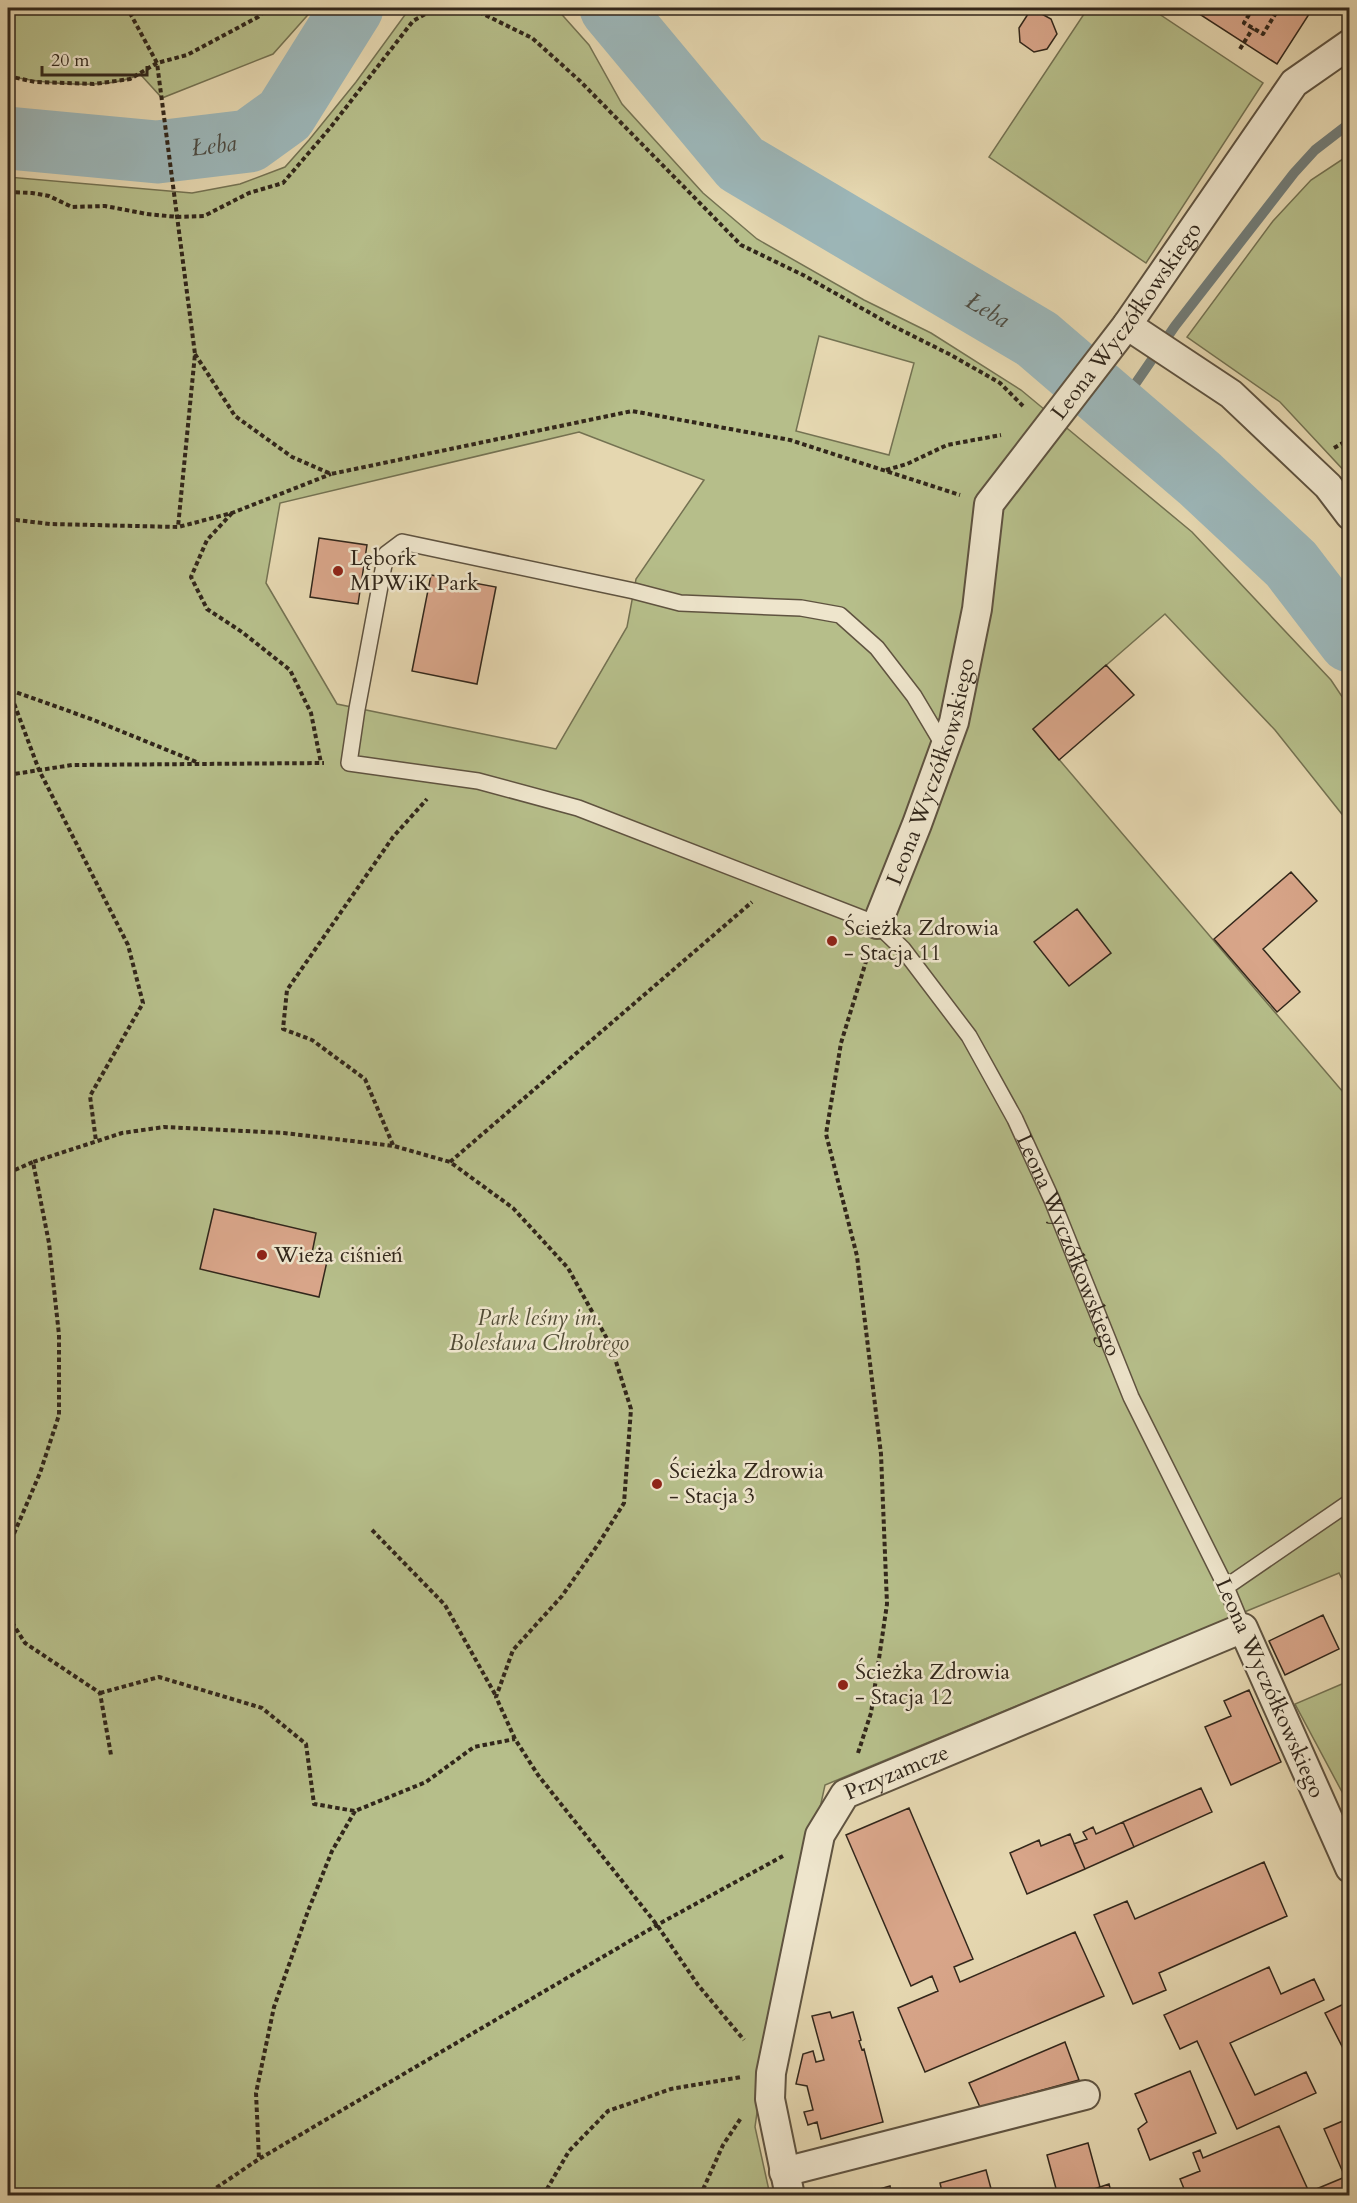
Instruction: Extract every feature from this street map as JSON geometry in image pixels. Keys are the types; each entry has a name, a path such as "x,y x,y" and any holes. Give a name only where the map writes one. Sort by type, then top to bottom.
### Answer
{"street":[{"name":"Leona Wyczółkowskiego","path":"877,924 954,723 977,609 989,504 1127,325 1294,83 1350,44"},
{"path":"1127,325 1231,394 1328,486 1350,515"},
{"name":"Leona Wyczółkowskiego","path":"1243,1628 1350,1868"},
{"name":"Przyzamcze","path":"1085,2095 787,2184 770,2099 771,2073 820,1836 845,1794 1243,1628"}],"lane":[{"path":"877,924 578,808 478,781 349,763 386,554 402,542 634,591 680,603 801,608 840,615 877,648 914,696 945,748"},
{"name":"Leona Wyczółkowskiego","path":"877,924 903,949 969,1036 1015,1119 1052,1200 1131,1397 1226,1587 1243,1628"},
{"path":"1226,1587 1350,1502"}],"path":[{"path":"124,8 130,13 157,63 195,354 178,527"},
{"path":"8,76 35,82 94,84 130,79 157,63 187,55 258,17 267,8"},
{"path":"8,192 49,196 72,207 105,206 178,218 204,216 249,193 283,183 330,128 413,21 436,8"},
{"path":"457,8 475,9 532,38 580,81 741,245 795,270 999,383 1047,429"},
{"path":"1253,8 1244,23 1263,34 1279,8"},
{"path":"1240,49 1253,28"},
{"path":"195,354 235,416 292,457 332,474"},
{"path":"8,519 50,524 178,527 232,513 332,474 632,411 790,440 989,504"},
{"path":"884,470 907,464 948,445 997,435 1047,429"},
{"path":"232,513 207,540 191,577 207,609 242,632 290,670 311,713 321,763"},
{"path":"8,690 91,719 202,764"},
{"path":"8,690 39,770 128,945 143,1003 90,1096 96,1141"},
{"path":"8,775 72,765 349,763"},
{"path":"394,1146 364,1080 312,1040 283,1029 286,990 393,837 446,776"},
{"path":"450,1162 772,884"},
{"path":"845,1794 871,1713 887,1604 881,1454 857,1256 826,1134 842,1043 877,924"},
{"path":"8,1173 33,1162 122,1133 164,1127 284,1133 394,1146 450,1162 513,1208 568,1268 611,1346 632,1409 624,1503 562,1596 513,1650 496,1697"},
{"path":"8,1563 13,1536 39,1473 59,1415 59,1335 49,1243 33,1162"},
{"path":"372,1530 445,1605 496,1697 515,1739 538,1775 657,1925 698,1985 771,2073"},
{"path":"8,1616 25,1643 100,1693 111,1755"},
{"path":"100,1693 159,1677 262,1708 306,1744 314,1804 354,1812 426,1782 474,1747 515,1739"},
{"path":"259,2159 256,2093 274,2007 332,1851 354,1812"},
{"path":"204,2196 259,2159 657,1925 820,1836"},
{"path":"543,2196 569,2151 608,2110 671,2089 771,2073"},
{"path":"700,2196 723,2145 771,2073"}],"green space":[{"path":"8,8 314,8 273,54 162,98 140,74 127,79 93,84 56,83 8,76"},
{"name":"Park leśny im. Bolesława Chrobrego","path":"410,8 556,8 589,45 622,104 703,193 757,239 864,300 931,333 1021,390 1192,532 1331,680 1349,707 1349,823 1275,730 1165,614 1033,729 1349,1099 1349,1593 1339,1573 825,1785 763,2069 755,2127 770,2195 8,2195 8,177 192,193 240,184 285,167 356,82","holes":["819,336 914,363 889,455 796,431","579,432 704,480 636,579 627,627 556,749 337,704 266,583 280,503"]},
{"path":"1088,8 1150,8 1263,83 1146,263 989,157"},
{"path":"1349,155 1349,476 1280,402 1187,337 1273,221 1311,180"},
{"path":"1349,1681 1349,1805 1295,1704"}],"building":[{"path":"1190,8 1313,8 1277,64"},
{"path":"1040,13 1051,19 1057,34 1047,49 1034,52 1020,42 1019,28 1028,14"},
{"name":"Lębork MPWiK Park","path":"319,538 367,545 358,604 310,597"},
{"path":"431,575 496,587 477,684 412,671"},
{"path":"1106,665 1134,695 1059,760 1033,729"},
{"path":"1291,872 1317,901 1263,949 1300,992 1277,1012 1214,939"},
{"path":"1077,909 1111,953 1069,986 1034,942"},
{"name":"Wieża ciśnień","path":"214,1209 316,1233 312,1253 328,1257 319,1297 200,1269"},
{"path":"1323,1615 1339,1649 1285,1675 1269,1641"},
{"path":"1249,1690 1281,1762 1231,1785 1205,1727 1231,1716 1224,1701"},
{"path":"1201,1788 1212,1812 1134,1847 1123,1822"},
{"path":"909,1808 973,1959 954,1967 960,1982 1075,1932 1104,1996 925,2072 898,2008 938,1991 932,1976 911,1986 846,1835"},
{"path":"1123,1822 1134,1847 1085,1869 1074,1844 1087,1839 1083,1832 1093,1827 1096,1834"},
{"path":"1070,1834 1085,1869 1027,1894 1010,1853 1039,1840 1041,1846"},
{"path":"1264,1862 1287,1916 1159,1973 1166,1990 1133,2004 1094,1915 1127,1901 1135,1919"},
{"path":"1269,1967 1281,1994 1314,1979 1324,2000 1230,2043 1255,2095 1306,2072 1316,2093 1237,2129 1197,2041 1180,2049 1164,2015"},
{"path":"1350,2001 1350,2062 1325,2013"},
{"path":"830,2012 832,2018 853,2012 861,2040 859,2041 862,2050 864,2049 883,2122 821,2139 817,2122 808,2125 804,2112 813,2110 807,2086 796,2084 803,2054 813,2051 816,2062 824,2060 812,2016"},
{"path":"1065,2042 1079,2080 980,2107 969,2083"},
{"path":"1190,2071 1216,2133 1150,2160 1138,2129 1147,2122 1135,2094"},
{"path":"1350,2118 1350,2196 1310,2196 1309,2192 1345,2177 1324,2129"},
{"path":"1279,2126 1309,2192 1301,2196 1187,2196 1180,2179 1200,2171 1193,2153 1200,2150 1203,2158"},
{"path":"1088,2143 1100,2187 1072,2196 1058,2196 1047,2155"},
{"path":"986,2170 993,2196 943,2196 940,2183"},
{"path":"1109,2184 1112,2196 1072,2196 1100,2187"},
{"path":"890,2186 892,2196 856,2196"}],"waterway":[{"name":"Łeba","path":"8,138 157,152 249,141 285,115 352,8"},
{"name":"Łeba","path":"611,8 741,164 1037,339 1200,479 1291,564 1350,641"},
{"path":"1118,409 1175,326 1294,173 1315,150 1350,123"}],"place":[{"name":"Lębork MPWiK Park","path":"338,571"},
{"name":"Ścieżka Zdrowia - Stacja 11","path":"832,941"},
{"name":"Wieża ciśnień","path":"262,1255"},
{"name":"Ścieżka Zdrowia - Stacja 3","path":"657,1484"},
{"name":"Ścieżka Zdrowia - Stacja 12","path":"843,1685"}]}
